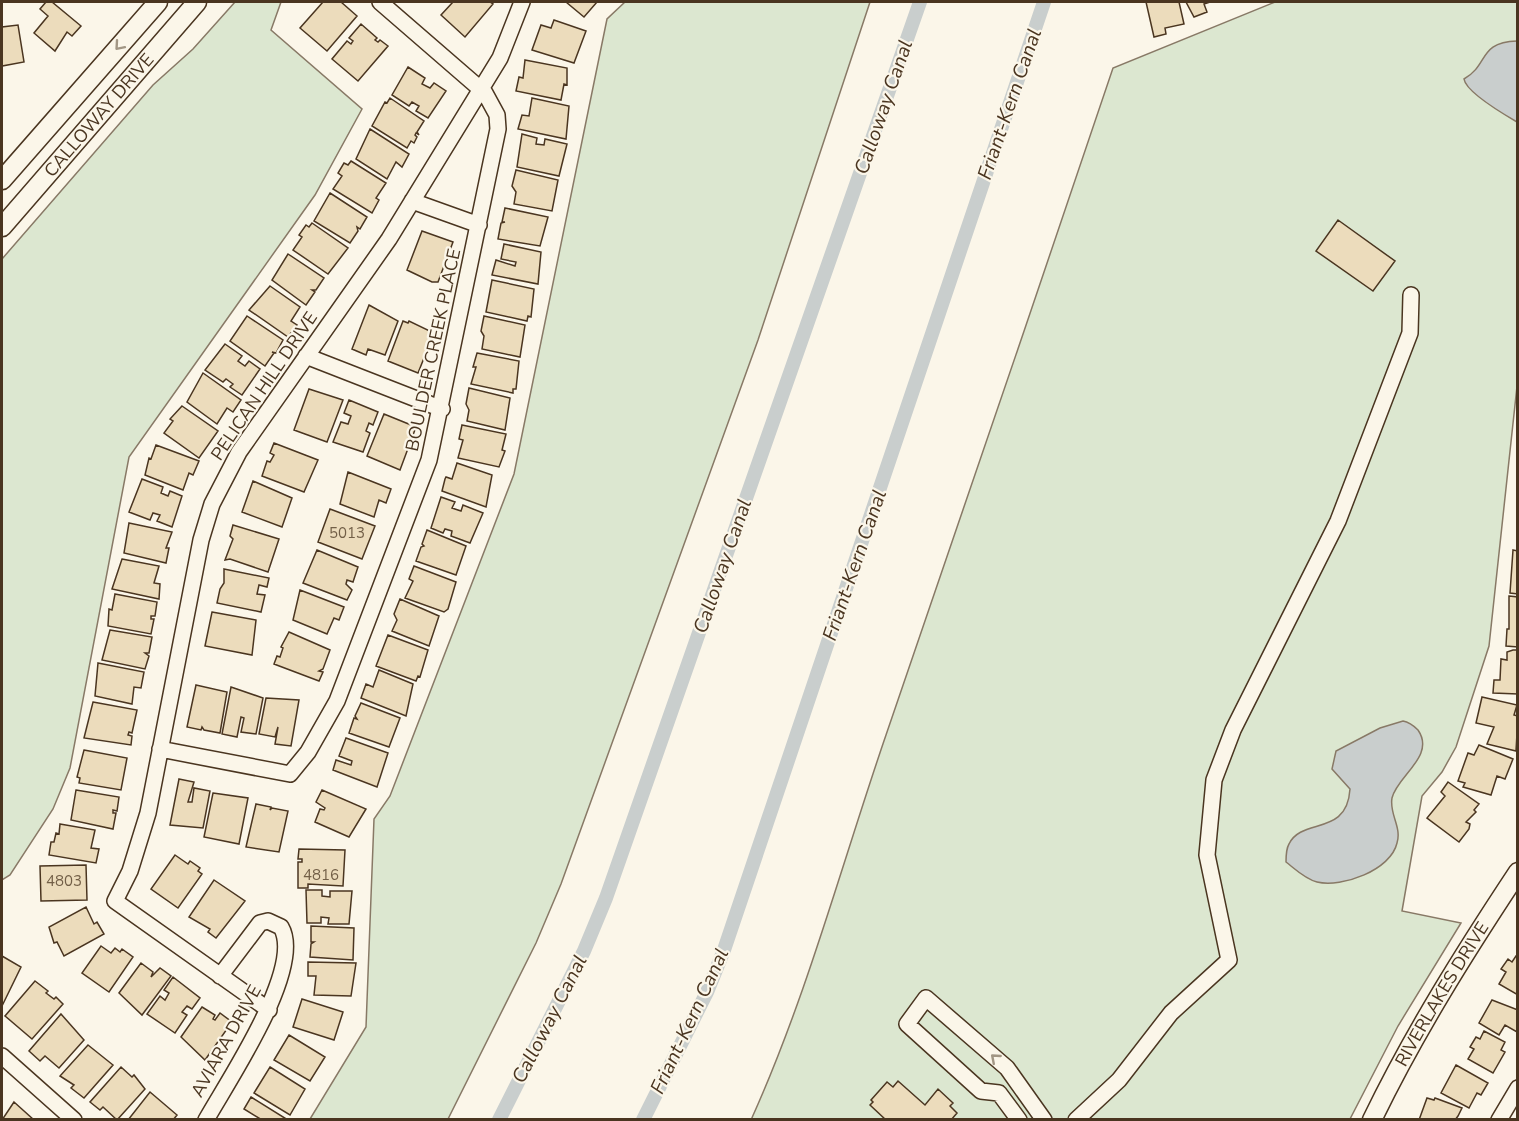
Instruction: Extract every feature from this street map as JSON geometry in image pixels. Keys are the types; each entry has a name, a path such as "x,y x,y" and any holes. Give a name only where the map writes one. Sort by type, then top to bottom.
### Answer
{"main road":[{"name":"CALLOWAY DRIVE","path":"2,180 158,2"},
{"path":"163,40 181,2"},
{"name":"CALLOWAY DRIVE","path":"2,227 197,2"},
{"name":"RIVERLAKES DRIVE","path":"1372,1119 1393,1075 1465,951 1518,872"}],"street":[{"name":"BOULDER CREEK PLACE","path":"160,749 290,774 319,735 337,701 429,460 442,409 498,129 493,104 481,90 380,2"},
{"name":"PELICAN HILL DRIVE","path":"220,975 115,901 140,843 201,540 213,504 239,452 389,239 500,58 522,2"},
{"path":"412,201 479,225"},
{"path":"1076,1119 1119,1080 1171,1013 1229,960 1207,855 1214,780 1233,730 1338,521 1410,333 1411,295"},
{"path":"306,356 442,409"},
{"name":"AVIARA DRIVE","path":"206,1119 269,1010 283,965 286,943 281,927 268,921 260,923 220,975"},
{"path":"220,975 269,1010"},
{"path":"1019,1119 999,1094 981,1091 907,1024 926,998 1007,1068 1044,1119"},
{"path":"2,1056 74,1119"},
{"path":"999,1094 1014,1078"},
{"path":"1499,1119 1518,1088"}],"green space":[{"path":"235,2 281,2 271,30 362,109 315,195 129,457 70,768 53,809 10,875 2,880 2,259 153,85 193,49"},
{"path":"625,2 870,2 758,340 561,884 536,943 448,1119 310,1119 366,1027 374,819 390,796 514,474 607,19"},
{"path":"1275,2 1517,2 1518,377 1489,646 1456,747 1442,772 1422,796 1402,911 1461,923 1398,1026 1350,1119 751,1120 790,1026 807,977 886,735 1113,68"}],"shaded area":[{"path":"1518,41 1517,122 1478,96 1464,79 1496,45"},
{"path":"1403,721 1418,730 1422,739 1422,748 1414,766 1395,790 1392,798 1392,810 1398,831 1393,853 1376,869 1352,879 1327,883 1313,881 1304,876 1286,862 1289,844 1295,836 1304,831 1333,820 1341,814 1347,804 1350,789 1332,769 1336,751 1380,728"}],"building":[{"path":"46,2 52,2 81,26 72,36 67,32 55,51 34,33 48,16 40,9"},
{"path":"323,2 341,2 357,16 327,51 300,28"},
{"path":"453,2 490,2 493,4 465,37 441,15"},
{"path":"566,2 597,2 584,17"},
{"path":"1146,2 1179,2 1184,24 1165,28 1166,34 1154,37"},
{"path":"1186,2 1210,2 1204,4 1207,12 1194,17"},
{"path":"554,20 586,31 574,63 532,50 541,25 551,28"},
{"path":"361,24 377,38 375,40 378,42 380,40 388,46 358,81 332,59 347,41 351,44 353,41 349,38"},
{"path":"18,25 24,62 2,66 2,27"},
{"path":"525,60 567,68 567,85 564,84 561,100 516,91 519,77 523,78"},
{"path":"408,67 425,78 422,84 430,88 434,83 446,91 428,118 416,111 419,106 412,102 409,106 392,95"},
{"path":"390,98 424,121 417,132 419,135 416,133 415,135 417,137 414,143 411,141 407,148 372,126 385,102 387,103"},
{"path":"532,98 569,106 566,139 518,129 522,115 529,116"},
{"path":"370,129 409,154 402,167 396,162 387,179 356,159"},
{"path":"522,134 537,138 536,144 544,145 545,139 567,144 559,176 517,167"},
{"path":"351,161 386,183 376,198 379,200 372,213 333,189 342,176 338,173 344,163 348,165"},
{"path":"516,170 558,180 552,211 514,204 516,192 512,186"},
{"path":"330,193 367,217 360,229 357,227 358,231 350,243 314,221"},
{"path":"505,208 548,217 540,246 498,239 501,223 505,222 502,222"},
{"path":"1338,220 1395,261 1373,291 1316,251"},
{"path":"312,223 348,248 328,274 293,250 302,237 299,235 306,225 309,227"},
{"path":"422,231 453,242 438,282 432,282 407,270"},
{"path":"504,244 541,252 538,284 492,275 496,260 515,266 516,262 501,259"},
{"path":"288,254 324,278 316,290 312,290 315,292 306,305 272,280"},
{"path":"492,280 534,289 531,317 528,316 527,321 486,312"},
{"path":"270,286 300,307 291,321 297,325 288,337 249,310"},
{"path":"369,305 398,321 385,355 368,349 366,355 352,349"},
{"path":"247,316 283,340 276,353 272,352 274,353 265,366 230,341"},
{"path":"484,316 525,325 520,357 482,349 484,336 481,331"},
{"path":"403,321 408,323 409,321 434,333 418,373 388,361"},
{"path":"225,344 242,356 238,361 245,366 249,361 260,369 242,395 230,387 233,384 226,379 223,382 205,370"},
{"path":"477,353 519,361 516,389 513,389 513,393 471,384"},
{"path":"203,373 241,400 233,412 227,408 217,424 187,402"},
{"path":"469,388 510,398 505,430 467,421 469,410 466,404"},
{"path":"309,389 343,400 327,442 294,430"},
{"path":"349,400 378,412 373,425 369,423 366,431 370,433 363,452 333,442 341,422 348,424 351,416 344,413"},
{"path":"182,406 218,431 199,458 164,433 173,421 170,419"},
{"path":"384,414 416,427 400,470 367,456"},
{"path":"462,425 506,434 502,450 505,451 499,467 458,458 463,440 459,439"},
{"path":"274,443 318,460 304,492 262,476 267,461 270,462 274,455 270,453"},
{"path":"156,445 199,461 193,475 189,473 183,490 145,475 149,458 151,459"},
{"path":"457,463 492,475 486,507 442,491 446,477 452,479"},
{"path":"348,472 391,489 386,503 379,500 374,517 340,504"},
{"path":"142,479 163,487 161,493 168,496 170,491 182,496 172,527 157,521 160,515 153,513 150,520 129,512"},
{"path":"253,481 292,498 282,527 242,512"},
{"path":"441,497 455,502 452,508 461,511 463,505 483,513 470,543 451,536 452,531 445,529 443,533 431,528"},
{"path":"330,509 375,526 362,559 318,542"},
{"path":"129,523 172,532 166,548 169,548 166,563 124,553"},
{"path":"233,525 279,539 268,572 230,559 225,560 233,539 230,536"},
{"path":"427,530 466,546 456,575 416,561 421,547 424,546 422,544"},
{"path":"317,550 358,567 353,582 347,580 346,584 352,590 347,600 303,583"},
{"path":"1513,550 1518,551 1518,594 1510,593"},
{"path":"122,559 159,566 154,583 160,584 159,599 112,589"},
{"path":"414,566 456,582 448,609 444,612 405,598 413,581 409,579"},
{"path":"224,569 269,578 267,587 259,585 257,594 265,595 261,612 217,603 224,583"},
{"path":"300,590 344,607 339,620 334,618 327,634 293,620"},
{"path":"115,594 157,602 155,616 151,616 151,619 154,619 151,634 108,626 109,609 112,610"},
{"path":"1509,596 1518,597 1518,647 1506,646 1507,629 1509,629"},
{"path":"400,599 439,616 429,646 392,631 397,620 394,614"},
{"path":"212,612 256,620 252,655 205,646"},
{"path":"110,630 152,637 149,653 145,653 149,656 145,669 102,660"},
{"path":"289,632 330,650 323,669 319,671 323,672 319,681 274,664 277,656 280,657 283,648 281,647"},
{"path":"388,635 428,650 420,677 418,676 416,681 376,666"},
{"path":"1518,650 1518,694 1493,693 1494,680 1500,680 1501,659 1507,660 1507,652"},
{"path":"98,663 144,672 141,688 134,687 132,704 95,696"},
{"path":"379,670 413,684 406,716 361,698 366,684 373,687"},
{"path":"196,685 227,692 220,733 204,730 202,727 201,730 187,727"},
{"path":"231,687 263,698 256,734 241,732 244,718 241,717 237,737 222,734"},
{"path":"1482,697 1517,705 1514,715 1518,716 1516,751 1487,744 1494,727 1476,723"},
{"path":"266,698 299,700 291,746 275,744 278,727 275,737 259,734"},
{"path":"93,702 137,710 132,733 129,732 128,735 132,736 131,745 84,738"},
{"path":"361,703 400,718 389,747 349,733 354,718 357,719 355,716"},
{"path":"346,738 388,753 377,787 333,770 336,760 351,765 352,761 339,756"},
{"path":"1479,745 1513,759 1505,779 1497,776 1491,795 1463,787 1465,783 1458,781 1468,753 1474,755"},
{"path":"84,750 127,758 121,790 79,783 80,778 77,777"},
{"path":"179,779 194,782 188,802 192,802 194,788 210,791 203,828 170,825"},
{"path":"1448,782 1479,804 1474,810 1476,812 1466,822 1470,824 1469,829 1459,842 1427,818 1445,796 1441,792"},
{"path":"76,790 119,797 117,811 113,810 113,813 116,813 113,829 71,820"},
{"path":"322,790 366,809 349,837 315,822 320,809 325,808 316,802"},
{"path":"213,793 248,798 239,844 204,837"},
{"path":"256,804 271,807 270,810 272,808 288,811 279,852 246,847"},
{"path":"60,824 95,830 91,848 99,849 96,863 49,855 51,842 54,842 56,833 59,834"},
{"path":"299,849 345,850 343,886 308,884 308,888 298,888 298,862 302,862 302,859 298,859"},
{"path":"175,855 188,864 190,861 200,868 198,871 202,874 178,908 151,889"},
{"path":"86,865 87,900 41,901 40,866"},
{"path":"214,880 245,901 216,938 208,932 210,929 189,917"},
{"path":"306,890 322,890 322,896 330,897 330,891 352,891 349,924 328,924 329,918 321,917 321,923 307,923"},
{"path":"86,907 94,924 97,922 104,934 64,956 57,942 54,943 49,927"},
{"path":"311,926 354,928 353,960 310,957 311,944 314,942 311,942"},
{"path":"101,946 111,953 115,948 120,952 122,949 133,957 109,992 82,973"},
{"path":"2,956 21,967 2,1006"},
{"path":"1516,956 1518,957 1518,995 1499,984 1506,972 1501,969 1508,959 1512,962"},
{"path":"308,962 356,963 351,996 314,995 316,976 308,976"},
{"path":"141,963 153,972 151,977 160,968 171,976 142,1015 119,993"},
{"path":"173,977 200,998 192,1009 187,1006 182,1012 187,1015 175,1033 147,1014 160,996 165,1000 169,993 164,990"},
{"path":"35,981 48,991 46,993 54,999 56,997 63,1004 32,1039 5,1016"},
{"path":"302,999 343,1012 334,1040 293,1027"},
{"path":"1492,1000 1518,1010 1517,1032 1505,1025 1499,1035 1479,1023"},
{"path":"202,1007 215,1015 213,1019 215,1020 220,1013 232,1022 205,1060 181,1037"},
{"path":"61,1014 84,1040 59,1068 45,1056 40,1061 29,1051"},
{"path":"1484,1031 1505,1042 1501,1050 1505,1052 1493,1073 1468,1059 1474,1049 1470,1047 1476,1037 1480,1039"},
{"path":"289,1035 325,1057 310,1081 274,1060"},
{"path":"88,1045 113,1065 84,1098 71,1088 74,1085 60,1076"},
{"path":"1456,1065 1488,1083 1481,1095 1477,1093 1469,1108 1441,1093"},
{"path":"121,1067 132,1077 134,1075 145,1089 117,1120 103,1107 100,1110 90,1102"},
{"path":"270,1067 305,1089 290,1115 254,1093"},
{"path":"898,1081 925,1105 938,1089 953,1103 950,1106 957,1113 951,1120 886,1120 870,1105 873,1102 871,1100 887,1082 893,1087"},
{"path":"150,1092 177,1115 173,1120 128,1120"},
{"path":"251,1097 288,1120 262,1120 244,1109"},
{"path":"1427,1098 1434,1100 1435,1098 1462,1108 1455,1120 1419,1120"},
{"path":"14,1102 34,1120 2,1120"}],"waterway":[{"name":"Calloway Canal","path":"499,1120 584,951 606,898 920,2"},
{"name":"Friant-Kern Canal","path":"643,1120 707,992 724,950 1044,2"}]}
